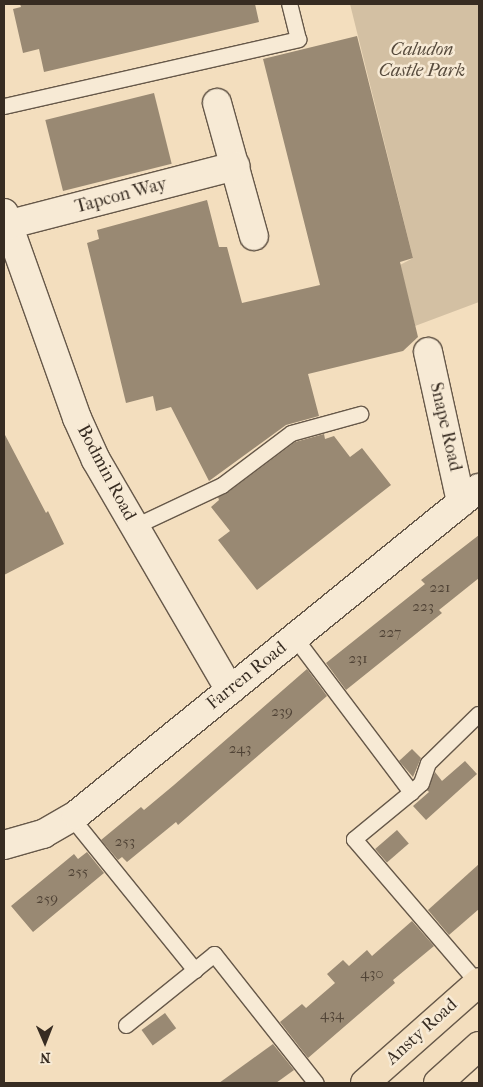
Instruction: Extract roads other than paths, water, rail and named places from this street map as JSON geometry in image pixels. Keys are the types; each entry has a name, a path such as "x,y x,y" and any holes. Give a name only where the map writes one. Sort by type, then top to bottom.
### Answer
{"highway":[{"name":"Ansty Road","path":"365,1083 478,982"},
{"path":"438,1083 479,1046"}],"street":[{"path":"217,103 254,236"},
{"name":"Tapcon Way","path":"6,219 234,166"},
{"name":"Bodmin Road","path":"6,219 10,256 96,460 230,690"},
{"name":"Snape Road","path":"428,352 470,495"},
{"name":"Farren Road","path":"4,846 44,834 71,817 470,495"}],"lane":[{"path":"4,106 298,39 289,4"},
{"path":"135,526 222,485 292,433 360,414"},
{"path":"294,638 411,792"},
{"path":"478,714 428,763 421,783 354,839 478,982"},
{"path":"71,817 195,970"},
{"path":"126,1025 214,954 316,1083"}],"park label":[{"name":"Caludon Castle Park","path":"422,61"}]}
